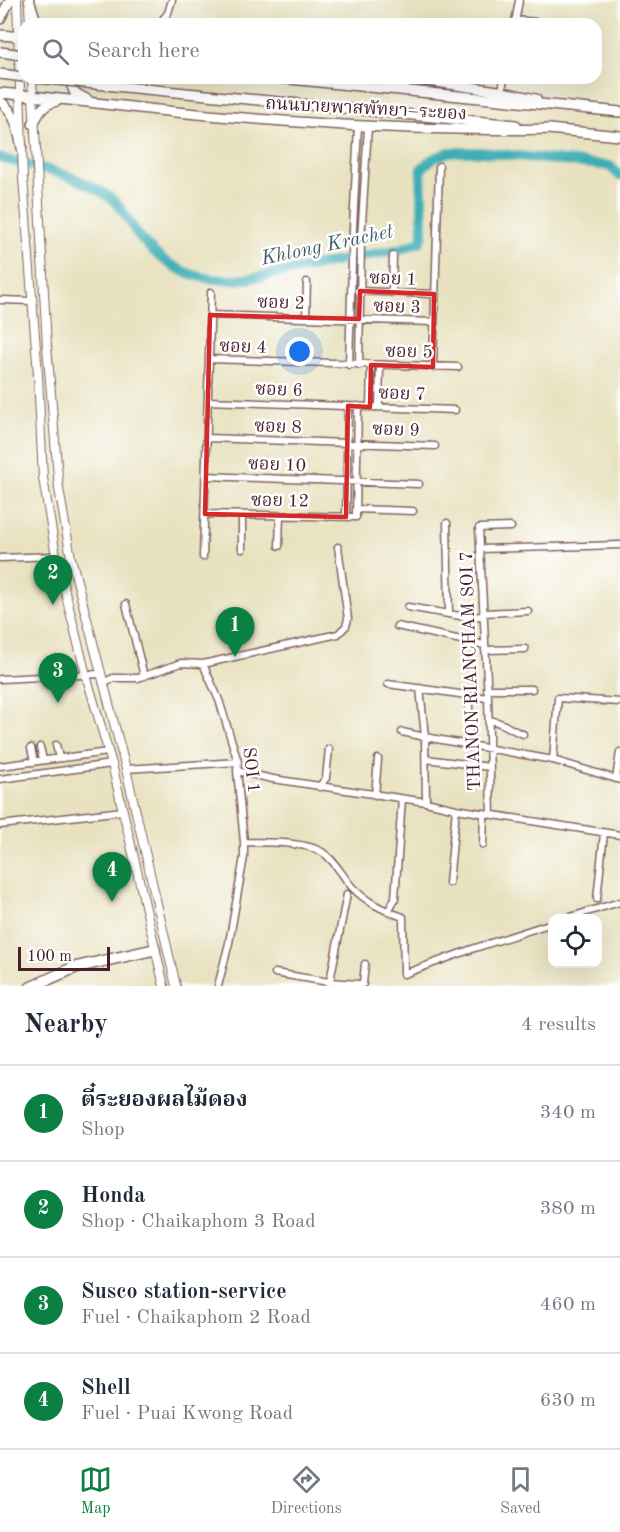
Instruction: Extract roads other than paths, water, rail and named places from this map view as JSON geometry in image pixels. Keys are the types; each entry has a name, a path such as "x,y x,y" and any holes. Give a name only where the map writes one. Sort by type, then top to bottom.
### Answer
{"highway":[{"path":"0,19 10,0"},
{"path":"29,0 35,18"},
{"path":"0,35 18,37"},
{"path":"0,52 18,54"},
{"path":"0,74 18,76"},
{"path":"71,84 75,93 93,103"},
{"name":"ถนนบายพาสพัทยา–ระยอง","path":"95,84 620,136"},
{"name":"ถนนบายพาสพัทยา–ระยอง","path":"340,84 620,112"},
{"name":"ถนนบายพาสพัทยา–ระยอง","path":"451,84 502,91 564,106"},
{"name":"ถนนบายพาสพัทยา–ระยอง","path":"0,93 176,112 363,127 486,131 552,129"},
{"path":"33,124 44,107 63,100"},
{"path":"0,101 10,110 15,119 22,152"}],"main road":[{"path":"17,0 19,18"},
{"path":"29,0 30,18"},
{"path":"20,84 23,178 43,478 56,556 86,675 112,764 164,986"},
{"path":"32,84 34,152 59,489 71,558 126,769 176,986"}],"street":[{"path":"164,18 172,0"},
{"path":"516,18 519,0"},
{"path":"502,91 503,84"},
{"path":"349,365 352,239 363,127"},
{"path":"359,365 363,127"},
{"path":"433,367 440,166"},
{"path":"353,228 361,228"},
{"path":"352,255 360,255"},
{"path":"392,293 393,256"},
{"path":"306,318 307,282"},
{"name":"ซอย 1","path":"351,291 434,294"},
{"path":"203,557 211,292"},
{"path":"0,300 32,301"},
{"name":"ซอย 2","path":"210,315 359,319"},
{"name":"ซอย 3","path":"359,319 433,322"},
{"name":"ซอย 4","path":"209,359 359,365"},
{"name":"ซอย 5","path":"359,365 458,367"},
{"path":"370,407 372,365"},
{"path":"379,407 380,365"},
{"name":"ซอย 6","path":"208,401 348,406"},
{"path":"346,517 348,406"},
{"name":"ซอย 7","path":"348,406 455,410"},
{"path":"357,406 356,509 413,511"},
{"name":"ซอย 8","path":"207,438 356,443"},
{"name":"ซอย 9","path":"356,443 435,446"},
{"name":"ซอย 10","path":"206,476 419,484"},
{"name":"ซอย 12","path":"205,514 356,517 356,509"},
{"path":"242,515 242,549"},
{"path":"279,515 279,546"},
{"path":"447,523 450,614"},
{"name":"THANON RIANCHAM SOI 7","path":"491,814 488,689 479,528 511,527"},
{"path":"480,549 620,545"},
{"path":"0,679 86,675 102,679 144,676 181,663 203,664 338,634 346,626 348,619 338,547"},
{"path":"0,558 56,556"},
{"path":"126,604 144,676"},
{"path":"408,607 466,617 528,611"},
{"path":"398,626 484,647 525,649"},
{"name":"SOI 1","path":"203,664 219,700 238,762 244,842 244,858 229,943 218,986"},
{"path":"388,684 488,698"},
{"path":"420,688 426,759 426,802"},
{"path":"488,689 532,688"},
{"path":"469,696 469,746"},
{"path":"553,760 558,698 620,702"},
{"path":"489,720 504,723 514,731 523,734"},
{"path":"402,732 553,760 618,780 620,757"},
{"path":"56,745 59,758"},
{"path":"40,747 43,760"},
{"path":"31,748 34,762"},
{"path":"319,787 326,778 329,749"},
{"path":"0,766 108,752"},
{"path":"375,795 378,759"},
{"path":"426,759 490,767"},
{"path":"126,769 238,762"},
{"path":"15,764 16,777"},
{"path":"0,779 112,764"},
{"path":"237,771 319,787 426,802 456,809 620,835"},
{"path":"388,912 394,898 402,799"},
{"path":"449,883 456,809"},
{"path":"0,825 123,811"},
{"path":"483,845 484,813"},
{"path":"597,899 604,833"},
{"path":"244,842 295,845 321,851 329,857 363,897 388,912 403,917 404,974 548,924"},
{"path":"329,984 347,894"},
{"path":"580,914 620,902"},
{"path":"29,986 72,966 156,949"},
{"path":"38,986 77,969 156,949"},
{"path":"275,972 329,984 362,985 365,964"}],"waterway":[{"name":"Khlong Krachet","path":"0,158 58,173 100,191 116,203 140,237 165,261 194,275 225,280 259,277 400,249 420,242 423,234 421,169 432,159 449,152 482,152 610,166 620,176"}],"place":[{"name":"Honda","path":"53,605"},
{"name":"ตี๋ระยองผลไม้ดอง","path":"235,657"},
{"name":"Susco station-service","path":"58,703"},
{"name":"Shell","path":"112,902"}]}
